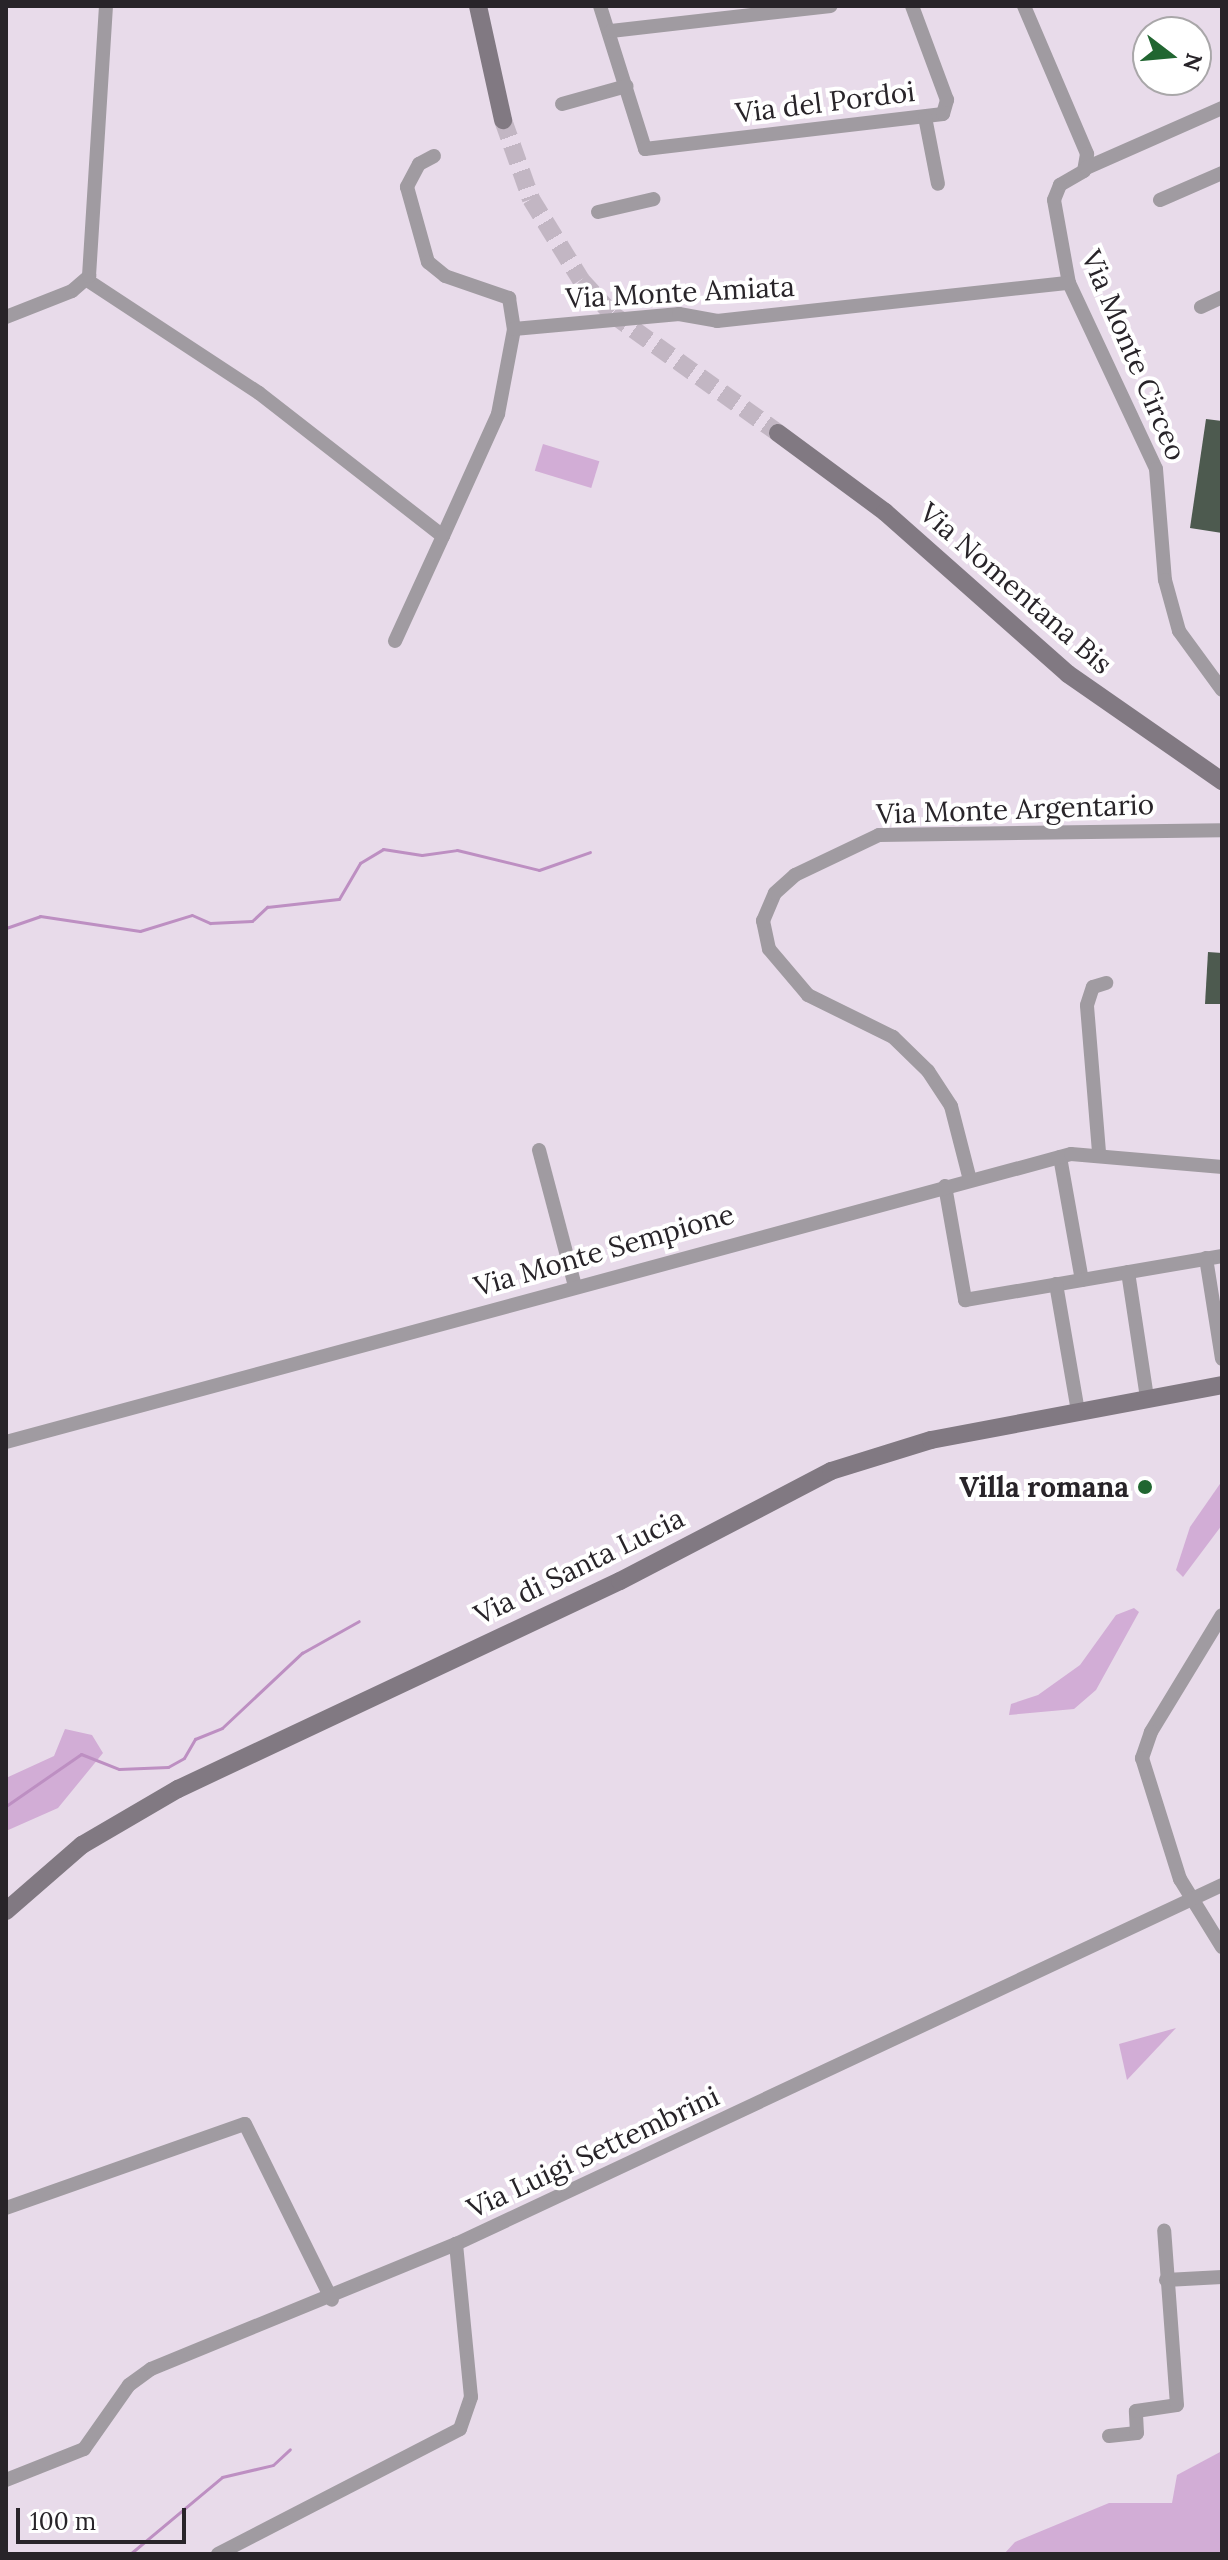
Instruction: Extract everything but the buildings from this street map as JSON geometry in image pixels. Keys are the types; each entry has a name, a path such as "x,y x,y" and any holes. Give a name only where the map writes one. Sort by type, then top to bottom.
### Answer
{"street":[{"path":"87,280 94,249 106,6"},
{"path":"478,6 503,120"},
{"path":"562,104 627,86 611,31 600,6"},
{"path":"611,31 831,6"},
{"name":"Via del Pordoi","path":"627,86 645,149 943,114 948,103 912,6"},
{"path":"1024,6 1084,145 1086,168"},
{"name":"Via Monte Circeo","path":"1222,108 1086,168 1060,185 1053,203 1069,283 1156,469 1165,580 1179,631 1222,690"},
{"path":"925,117 938,184"},
{"path":"395,641 496,420 514,329 509,298 445,276 428,262 407,187 419,164 434,156"},
{"path":"1160,200 1222,173"},
{"path":"598,212 654,199"},
{"path":"6,317 87,280"},
{"path":"87,280 259,393 443,536"},
{"name":"Via Monte Amiata","path":"514,329 683,314 717,321 1069,283"},
{"path":"1201,307 1222,297"},
{"name":"Via Nomentana Bis","path":"778,433 885,512 1068,674 1222,781"},
{"name":"Via Monte Argentario","path":"970,1180 951,1106 928,1071 893,1037 808,995 769,949 763,921 775,893 792,877 879,835 1222,830"},
{"path":"1099,1152 1087,1005 1093,987 1106,983"},
{"path":"539,1150 575,1286"},
{"name":"Via Monte Sempione","path":"6,1442 1060,1157 1099,1152 1222,1167"},
{"path":"1060,1157 1082,1280"},
{"path":"945,1186 965,1300 1222,1256"},
{"path":"1206,1258 1222,1359"},
{"path":"1128,1272 1147,1397"},
{"path":"1056,1284 1078,1411"},
{"name":"Via di Santa Lucia","path":"6,1911 82,1845 178,1789 620,1581 798,1486 890,1450 1147,1397 1222,1385"},
{"path":"1222,1615 1151,1732 1142,1758 1190,1899 1222,1947"},
{"name":"Via Luigi Settembrini","path":"6,2480 84,2449 129,2385 151,2369 332,2300 456,2244 1222,1885"},
{"path":"6,2208 245,2124 332,2300"},
{"path":"1109,2436 1137,2433 1136,2411 1177,2405 1164,2230"},
{"path":"218,2554 387,2472 462,2426 471,2397 456,2244"},
{"path":"1166,2280 1222,2277"}],"shaded area":[{"path":"543,444 599,461 591,488 535,471"},
{"path":"1222,1481 1222,1525 1183,1577 1176,1570 1190,1527"},
{"path":"1134,1608 1139,1612 1096,1690 1074,1709 1009,1715 1011,1704 1038,1695 1080,1665 1116,1615"},
{"path":"65,1729 92,1735 103,1753 58,1808 6,1831 6,1778 54,1756"},
{"path":"1176,2028 1127,2080 1119,2044"},
{"path":"1222,2451 1222,2554 1004,2554 1015,2542 1109,2503 1172,2503 1177,2475"}],"waterway":[{"path":"6,928 40,916 140,931 192,915 210,923 252,921 267,907 339,899 360,863 383,849 422,855 457,850 539,870 590,852"},
{"path":"6,1806 81,1754 119,1769 168,1767 184,1758 195,1739 222,1728 302,1653 359,1621"},
{"path":"130,2554 222,2477 273,2465 290,2449"}],"tunnel":[{"path":"503,120 531,199 581,280 612,314 778,433"}],"place":[{"name":"Villa romana","path":"1145,1487"}]}
